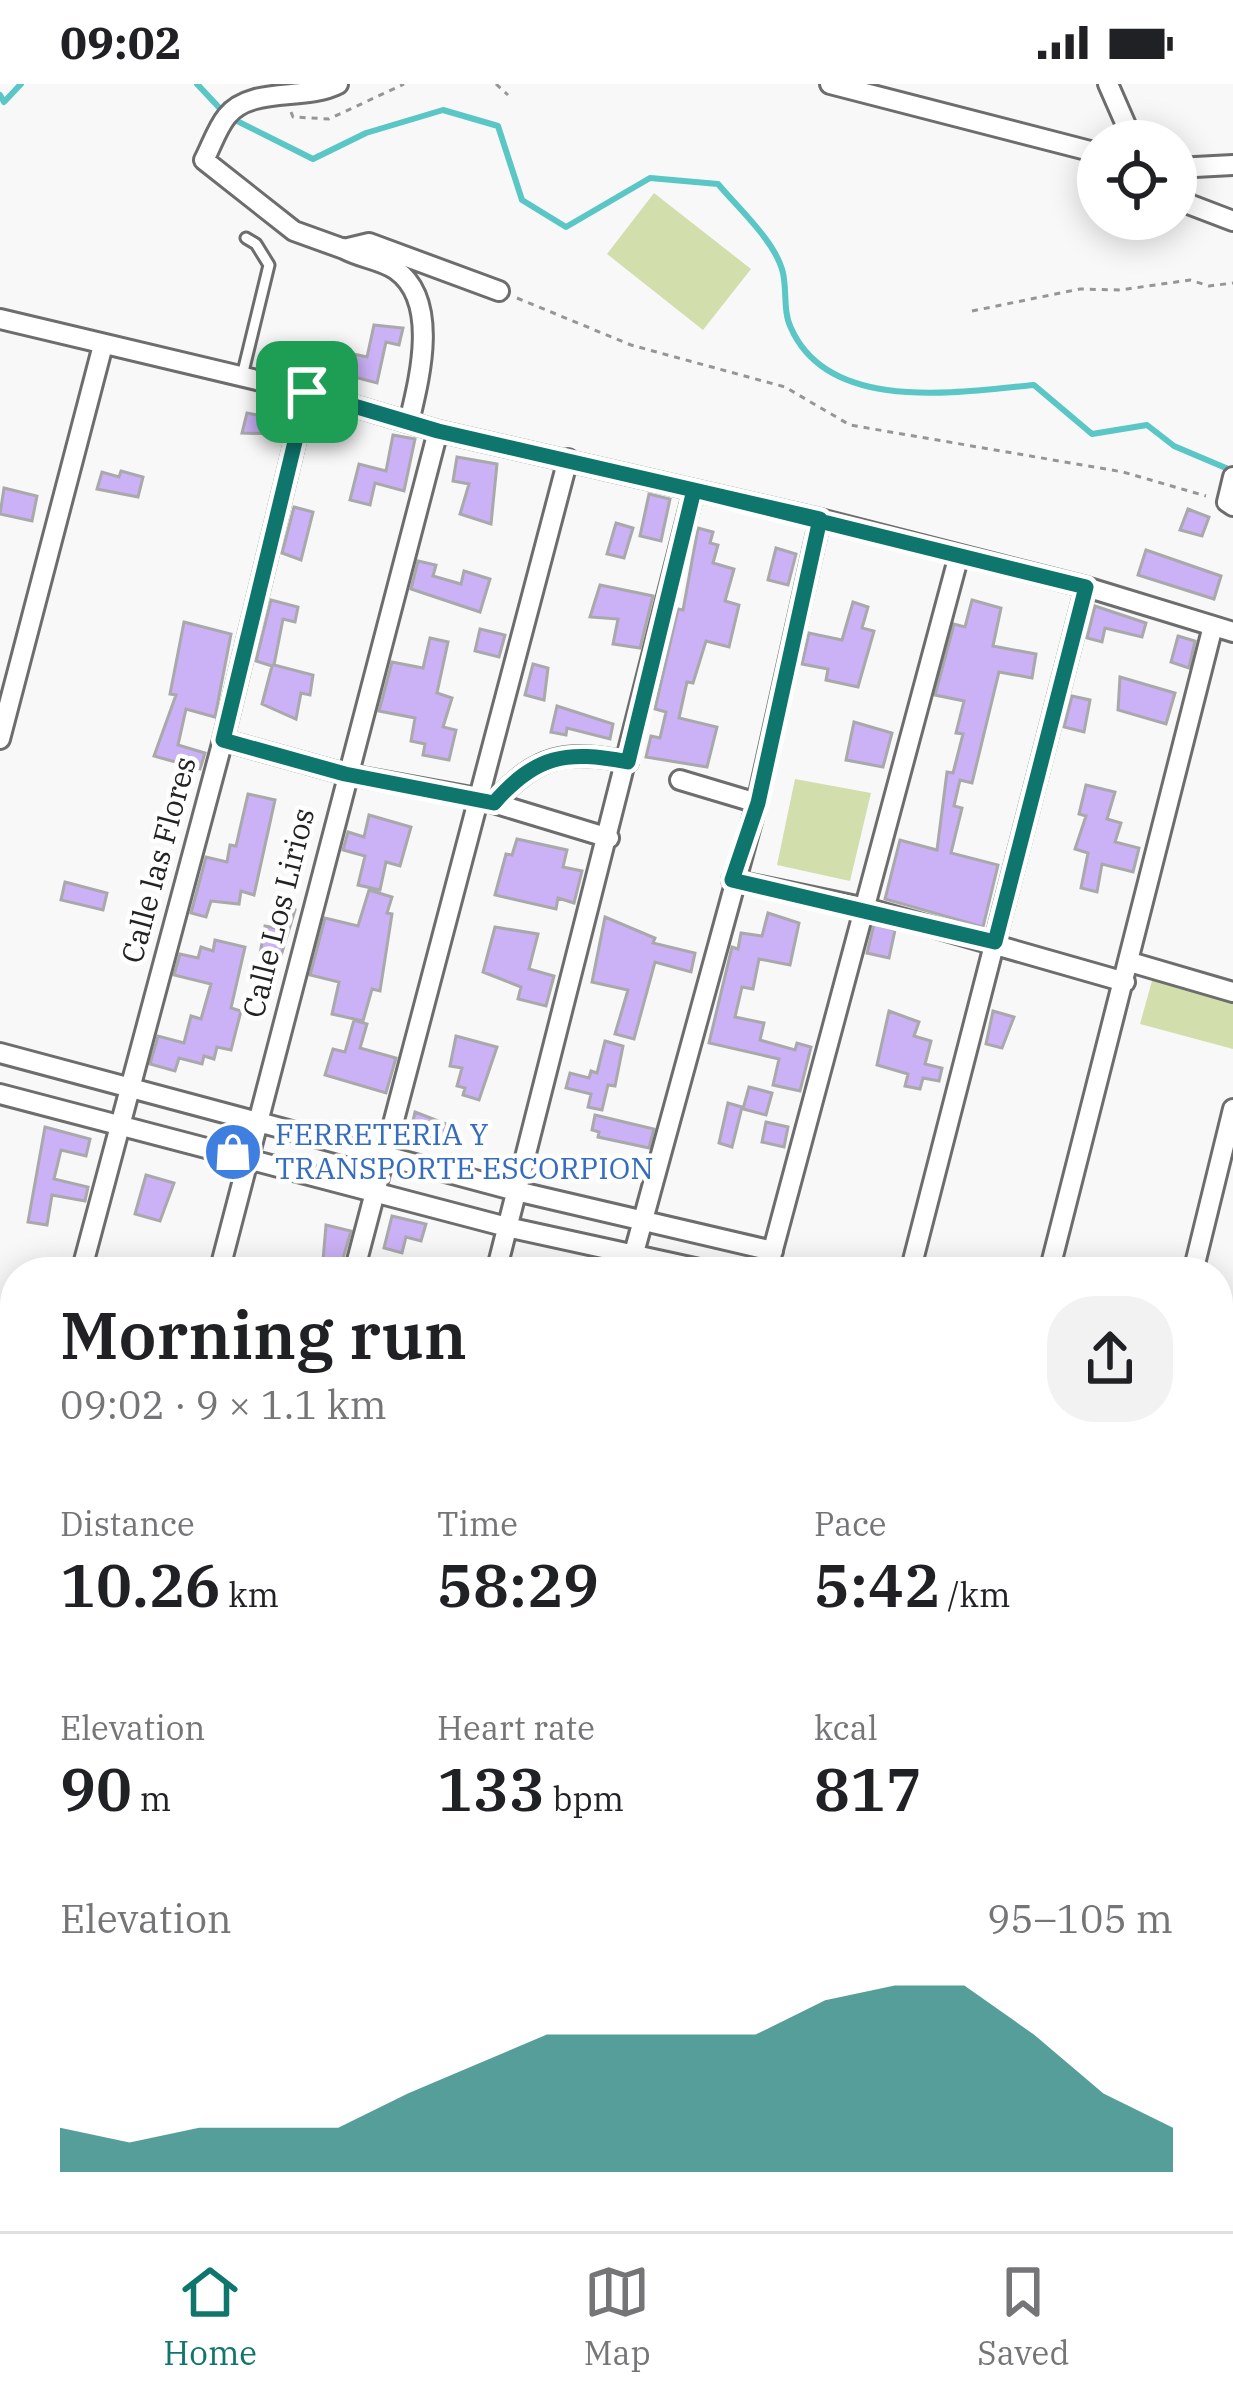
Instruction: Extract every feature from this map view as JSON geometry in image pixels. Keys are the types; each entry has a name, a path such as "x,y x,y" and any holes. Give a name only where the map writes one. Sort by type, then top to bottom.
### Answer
{"street":[{"path":"338,84 320,93 248,99 226,116 204,160 294,231 395,269 410,284 421,309 422,340 409,422"},
{"path":"830,84 1077,148"},
{"path":"1108,84 1124,120"},
{"path":"1197,167 1233,165"},
{"path":"1197,207 1233,221"},
{"path":"344,249 369,243 499,291"},
{"path":"0,320 307,392 438,431 820,519 1086,587 1223,629 1053,1257"},
{"path":"0,739 103,345"},
{"name":"Calle las Flores","path":"85,1257 223,740 307,392"},
{"name":"Calle Los Lirios","path":"223,1257 438,431"},
{"path":"358,1257 486,801 568,459"},
{"path":"1230,504 1233,477"},
{"path":"500,1257 694,490"},
{"path":"634,1253 732,880 758,803 820,519"},
{"path":"771,1257 959,555"},
{"path":"914,1257 1086,587"},
{"path":"223,740 345,774 486,801 609,838"},
{"path":"486,801 542,760 595,755 628,762"},
{"path":"680,780 758,803"},
{"path":"732,880 1127,972 1233,992"},
{"path":"0,1054 516,1191 773,1251"},
{"path":"0,1094 507,1227 651,1257"},
{"path":"1196,1257 1233,1109"}],"lane":[{"path":"242,376 269,265 256,244 246,238"}],"path":[{"path":"286,98 293,117 329,119 404,84"},
{"path":"496,84 508,95"},
{"path":"972,311 1080,289 1120,290 1190,280 1209,286 1233,283"},
{"path":"499,291 632,345 785,387 850,424 1123,472 1230,504"}],"green space":[{"path":"654,193 751,269 703,330 607,254"},
{"path":"795,779 871,793 850,881 777,865"},
{"path":"1155,970 1233,983 1233,1049 1140,1024"}],"building":[{"path":"374,325 403,328 399,345 386,342 377,383 335,372 340,351 367,357"},
{"path":"264,401 283,404 278,434 242,433 247,413 262,416"},
{"path":"393,435 415,439 404,491 375,483 370,505 350,500 359,464 386,471"},
{"path":"457,457 497,464 491,524 460,514 469,484 453,481"},
{"path":"121,471 143,477 138,497 97,489 102,472 119,477"},
{"path":"4,488 37,496 32,521 0,514"},
{"path":"649,494 670,499 661,541 640,536"},
{"path":"294,507 313,512 301,560 282,553"},
{"path":"1188,509 1209,517 1202,536 1180,530"},
{"path":"616,523 633,528 624,558 607,554"},
{"path":"698,528 713,532 710,543 718,545 713,563 734,569 725,601 739,605 729,647 706,641 693,683 687,682 679,718 717,727 707,767 646,757 651,736 660,738 666,712 655,709 678,609 683,610"},
{"path":"776,548 796,554 788,585 768,580"},
{"path":"1146,550 1221,576 1214,599 1138,575"},
{"path":"418,561 436,565 433,576 461,584 464,571 490,579 480,612 411,589"},
{"path":"600,585 653,596 640,648 613,644 618,619 590,617"},
{"path":"271,600 298,607 295,622 283,619 274,665 313,675 310,695 301,693 296,719 262,704 272,666 256,661"},
{"path":"972,600 1001,608 993,646 1036,654 1032,678 999,672 972,783 960,780 954,806 962,808 951,853 998,865 983,927 885,899 900,840 937,850 947,772 953,773 963,734 956,733 964,701 935,695 954,624 965,627"},
{"path":"853,602 868,607 862,628 874,631 858,687 826,680 828,669 802,664 809,633 842,640"},
{"path":"1095,606 1146,623 1142,637 1105,628 1102,642 1087,638"},
{"path":"184,622 231,634 215,717 186,709 178,745 205,753 200,769 154,756 176,695 170,694"},
{"path":"480,629 505,635 499,657 475,651"},
{"path":"1178,636 1195,641 1189,668 1171,662"},
{"path":"430,638 448,642 437,693 452,698 443,727 456,730 449,760 423,755 425,744 411,741 415,718 379,711 392,662 423,668"},
{"path":"533,664 548,668 544,700 525,695"},
{"path":"1120,677 1175,693 1166,724 1118,710"},
{"path":"1072,696 1090,700 1084,732 1064,727"},
{"path":"557,706 613,724 610,739 567,728 566,735 551,732"},
{"path":"854,722 892,733 883,767 846,760"},
{"path":"1086,785 1115,792 1107,819 1121,823 1115,842 1139,848 1133,872 1102,864 1097,892 1081,888 1088,853 1075,849 1086,816 1079,814"},
{"path":"248,794 275,800 254,895 241,891 239,904 211,901 206,917 191,913 206,857 227,862 230,845 236,846"},
{"path":"369,815 411,827 400,866 386,862 380,890 358,885 365,856 343,850 348,832 364,837"},
{"path":"517,839 567,850 563,867 582,871 574,903 558,898 556,909 495,895 506,854 512,855"},
{"path":"65,882 107,893 103,910 61,900"},
{"path":"369,890 392,897 387,913 392,914 380,991 372,989 363,1021 332,1014 339,982 310,975 325,918 358,926"},
{"path":"279,907 295,910 280,959 260,954 265,926 276,928"},
{"path":"768,913 799,923 790,965 759,959 753,989 742,987 735,1017 764,1023 760,1040 795,1050 797,1043 811,1047 800,1091 773,1085 779,1059 709,1043 732,947 738,949 741,933 762,936"},
{"path":"605,917 655,938 653,943 695,953 691,972 655,962 634,1039 615,1034 628,990 592,982"},
{"path":"874,924 895,930 889,958 867,953"},
{"path":"495,927 538,934 529,969 554,976 546,1006 518,999 521,987 483,972"},
{"path":"215,940 245,947 231,1008 241,1011 231,1050 217,1047 214,1059 204,1056 202,1064 179,1058 175,1071 150,1064 158,1036 184,1043 191,1016 201,1019 211,984 174,975 180,954 198,958 201,947 213,951"},
{"path":"889,1011 919,1022 914,1036 931,1041 925,1064 942,1068 939,1081 923,1078 920,1089 905,1086 908,1074 877,1065"},
{"path":"993,1011 1014,1017 1002,1048 986,1044"},
{"path":"354,1020 367,1024 360,1048 396,1058 386,1093 325,1075 333,1049 345,1052"},
{"path":"456,1036 497,1047 479,1100 463,1095 465,1088 457,1086 462,1068 450,1066"},
{"path":"605,1041 623,1046 615,1086 608,1085 602,1110 588,1107 591,1094 566,1088 570,1073 589,1078 591,1071 597,1073"},
{"path":"749,1087 772,1093 766,1115 743,1109"},
{"path":"728,1103 742,1107 732,1147 719,1143"},
{"path":"415,1112 446,1124 442,1142 410,1134"},
{"path":"595,1115 654,1129 649,1148 598,1137 599,1132 592,1130"},
{"path":"766,1122 788,1127 784,1147 762,1142"},
{"path":"45,1127 90,1139 86,1156 61,1150 54,1179 88,1187 85,1201 52,1195 47,1225 28,1222"},
{"path":"146,1175 174,1183 160,1221 135,1214"},
{"path":"392,1216 426,1224 421,1241 406,1237 402,1253 384,1248"},
{"path":"326,1225 351,1231 343,1257 323,1257"}],"waterway":[{"path":"0,95 4,102 21,84"},
{"path":"197,84 227,116 313,159 366,133 443,110 498,126 522,200 566,227 650,178 718,184 779,261 791,328 809,355 834,374 865,386 934,393 1034,385 1092,434 1147,425 1174,446 1233,471"}],"place":[{"name":"FERRETERIA Y TRANSPORTE ESCORPION","path":"233,1152"}],"route":[{"path":"307,392 223,740 345,774 494,803 520,773 542,760 595,755 628,762 694,490 820,519 1086,587 995,942 732,880 758,803 820,519 438,431 307,392"}]}
